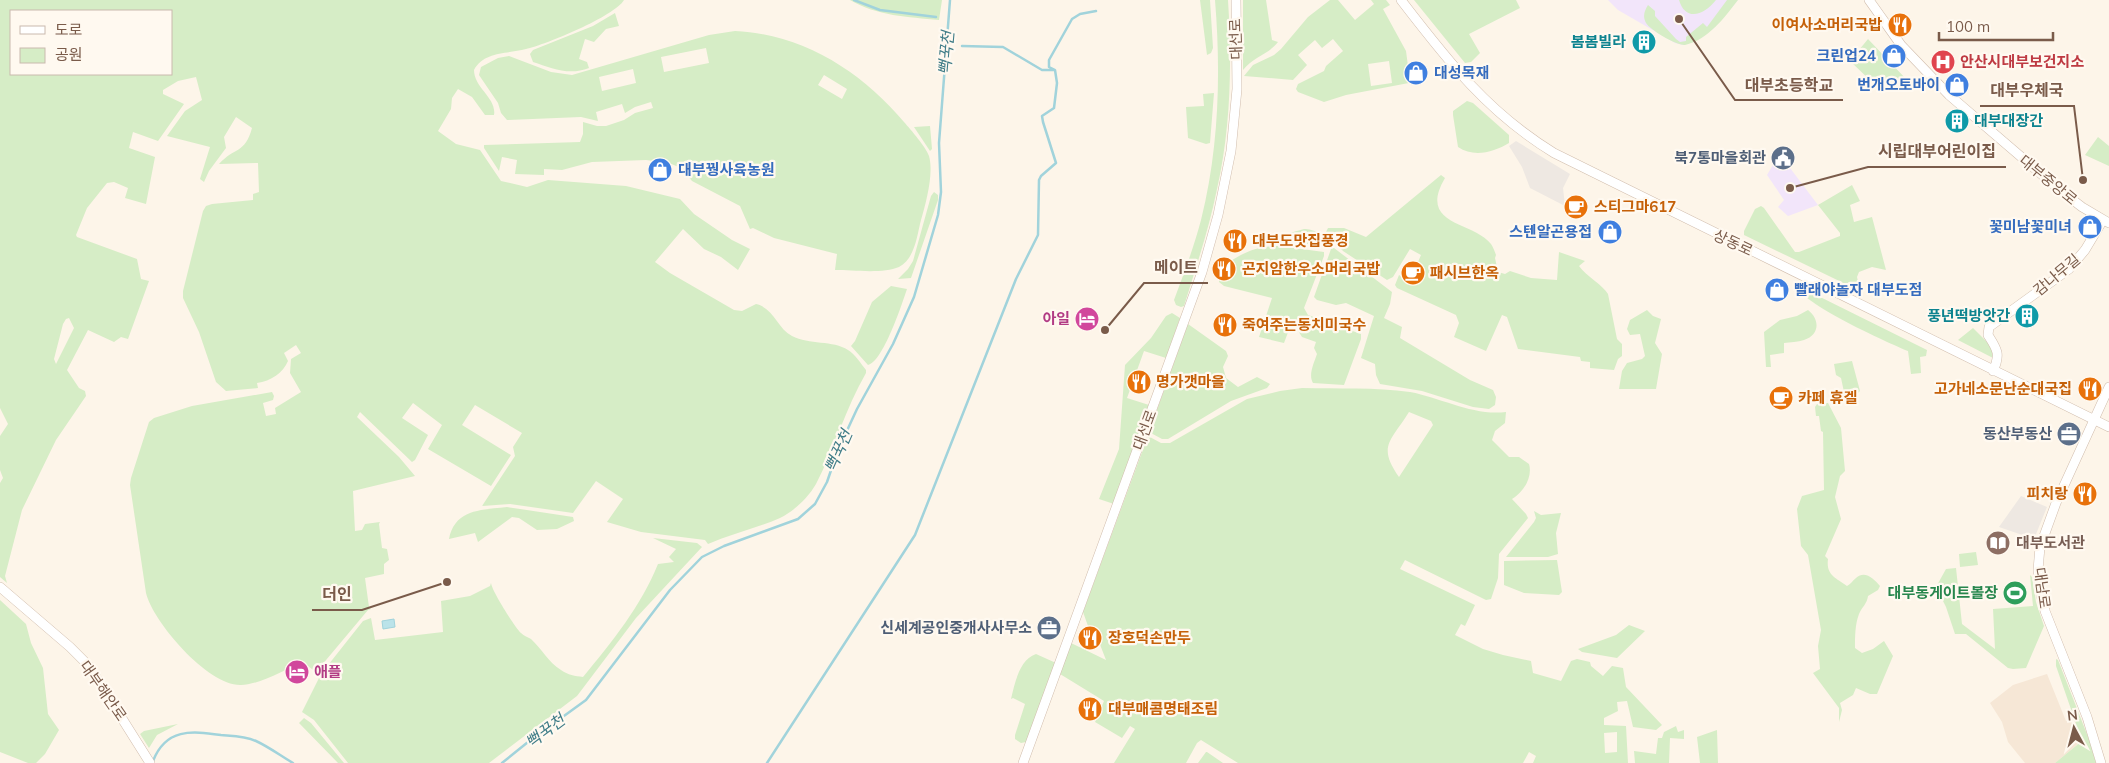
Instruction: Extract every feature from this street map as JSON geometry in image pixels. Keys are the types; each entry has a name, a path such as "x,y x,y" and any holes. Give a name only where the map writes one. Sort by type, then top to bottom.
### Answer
{"street":[{"name":"상동로","path":"1400,0 1474,91 1502,117 1539,144 1590,172 2109,427"},
{"name":"대부중앙로","path":"1869,0 1901,45 1949,95 2061,191 2106,221"},
{"name":"대선로","path":"1023,763 1202,272 1218,215 1231,151 1237,88 1235,2"},
{"name":"감나무길","path":"1993,371 1998,358 1996,347 1988,334 1989,327 2069,269 2106,221"},
{"name":"대남로","path":"2102,763 2087,717 2045,611 2040,591 2038,570 2040,547 2056,503 2109,387"},
{"name":"대부해안로","path":"0,587 70,647 89,666 150,763"}],"shaded area":[{"path":"1608,0 1738,0 1713,29 1693,42 1683,45 1675,43 1618,10"},
{"path":"1516,141 1570,174 1563,188 1565,206 1530,188 1522,167 1509,146"},
{"path":"1777,158 1784,167 1787,164 1818,205 1788,216 1778,207 1784,200 1767,175"},
{"path":"2021,496 2047,507 2034,539 1999,527"},
{"path":"2047,674 2066,721 2074,718 2082,741 2055,763 2025,763 2008,742 2002,722 1990,703 2013,685"}],"green space":[{"path":"0,0 624,0 608,14 563,36 519,51 497,54 484,59 474,70 475,76 492,103 494,115 485,115 472,97 458,89 452,98 451,109 438,131 456,144 480,150 501,181 527,187 548,180 626,186 680,199 694,214 732,240 750,249 738,270 721,257 704,249 683,229 655,262 670,273 734,310 742,311 756,304 762,306 792,336 806,341 835,345 848,350 866,370 823,470 813,489 805,499 780,518 708,544 705,540 641,532 607,522 623,499 596,481 573,513 510,504 482,506 515,456 513,447 522,433 475,405 462,425 511,455 491,486 428,449 442,425 413,403 402,418 428,435 415,460 412,462 360,412 357,417 399,457 415,476 353,491 355,531 362,530 365,524 380,522 382,548 387,549 389,560 384,564 384,574 365,578 369,607 371,609 368,610 316,672 301,661 281,673 255,683 241,685 228,683 198,664 184,650 159,620 151,605 146,593 130,485 131,478 149,422 154,418 192,406 272,392 273,400 263,403 266,416 276,414 275,408 301,392 290,373 291,359 301,353 296,345 284,353 288,361 283,369 272,378 257,383 258,388 226,391 216,382 199,332 183,298 183,291 203,211 206,206 253,200 253,194 259,192 258,163 219,164 246,142 252,128 236,117 224,137 226,148 209,171 204,182 200,179 210,147 167,136 185,111 202,100 196,77 178,81 163,90 163,94 184,104 158,141 133,132 129,148 155,157 146,204 125,198 128,188 114,182 107,183 87,208 76,235 137,259 141,279 149,281 128,339 121,337 114,342 88,330 67,370 79,388 85,391 86,396 56,440 22,510 5,576 7,583 0,577 0,483 3,478 0,470 0,436 8,424 0,408","holes":["69,318 74,328 56,364 54,359 66,319"]},
{"path":"850,0 942,0 939,20 882,13"},
{"path":"1200,0 1210,0 1213,48 1211,53 1207,55"},
{"path":"1215,0 1228,0 1230,71 1228,119 1222,166 1214,204 1184,306 1181,307 1176,305 1174,300 1201,220 1212,166 1218,83"},
{"path":"1243,0 1266,0 1272,40 1278,42 1243,70"},
{"path":"1330,0 1338,0 1355,20 1374,4 1371,0 1386,0 1390,5 1383,9 1406,51 1408,66 1414,82 1346,95 1324,102 1298,92 1296,89 1298,84 1324,71 1326,66 1343,51 1333,39 1322,48 1315,40 1298,55 1307,65 1293,80 1244,76 1253,65 1274,55 1281,49 1308,17","holes":["1389,61 1392,83 1371,86 1368,64"]},
{"path":"1414,0 1516,0 1520,8 1469,34 1480,53 1471,62 1465,63"},
{"path":"1679,0 1716,0 1707,9 1691,14 1686,12"},
{"path":"1727,0 1738,0 1722,20 1708,33 1685,45 1676,43 1658,33 1648,26 1644,18 1648,5 1655,11 1655,16 1676,39 1680,42 1686,41 1686,37 1703,23 1707,27"},
{"path":"615,13 619,26 606,29 594,42 585,39 579,59 587,62 589,68 567,71 553,69 533,62 530,54 533,50 593,26"},
{"path":"735,31 760,34 784,39 829,59 869,87 922,143 929,156 930,179 912,253 904,263 899,267 885,270 835,270 837,254 774,238 753,228 750,229 740,206 692,181 681,168 669,163 646,160 592,162 562,170 544,169 544,175 515,174 517,160 502,157 499,171 484,148 484,145 580,142 583,134 583,122 597,126 606,126 624,120 635,113 653,108 651,102 635,107 625,113 622,104 596,112 598,121 581,117 507,120 479,75 481,67 498,58 509,56 551,72 572,75 709,35","holes":["706,48 709,63 664,72 661,57","633,69 636,83 602,91 599,77","824,75 847,89 842,99 818,85"]},
{"path":"1868,39 1907,80 1874,84 1850,61"},
{"path":"1214,93 1210,143 1206,144 1188,138 1186,107 1204,106 1203,94"},
{"path":"1467,101 1473,103 1509,135 1509,143 1497,149 1477,153 1458,147 1453,111"},
{"path":"930,126 932,149 930,151 914,127"},
{"path":"2098,137 2109,146 2109,166 2085,155"},
{"path":"1441,175 1445,178 1438,194 1438,205 1443,214 1483,237 1491,244 1496,255 1498,272 1505,274 1510,271 1531,278 1557,280 1559,252 1585,261 1579,266 1608,294 1617,339 1622,344 1622,356 1618,359 1614,370 1590,368 1590,362 1581,361 1580,357 1518,349 1507,317 1502,315 1486,351 1454,337 1459,323 1456,315 1397,288 1395,285 1399,275 1412,283 1423,265 1418,262 1421,255 1410,249 1393,277 1387,280 1343,251 1326,232 1328,228 1344,228 1366,237"},
{"path":"1852,185 1860,201 1850,205 1854,222 1872,217 1886,270 1872,267 1859,272 1857,277 1860,291 1744,235 1744,231 1755,209 1761,206 1795,252 1840,236 1840,233 1818,205"},
{"path":"934,192 938,195 938,200 911,278 898,279 913,261 931,196"},
{"path":"1304,229 1318,233 1323,237 1326,244 1320,246 1276,241 1276,237"},
{"path":"1279,246 1324,252 1304,308 1308,315 1361,334 1361,339 1344,385 1313,383 1311,373 1317,354 1314,348 1316,342 1302,337 1297,329 1290,327 1284,343 1259,337 1272,298 1224,286 1219,282 1220,276 1233,268 1229,262 1235,258 1259,248"},
{"path":"1334,248 1392,292 1390,304 1384,318 1402,327 1400,338 1470,380 1493,390 1496,397 1495,405 1489,409 1473,407 1422,391 1380,384 1376,375 1375,364 1361,358 1374,316 1346,303 1336,305 1317,300 1314,297 1331,249"},
{"path":"1796,285 1927,350 1926,356 1920,357 1921,373 1911,374 1908,351 1828,312 1801,293"},
{"path":"891,286 907,289 886,344 874,361 868,365 851,346 872,302"},
{"path":"1647,310 1653,316 1661,319 1655,343 1662,354 1656,389 1619,389 1622,371 1627,363 1642,359 1645,356 1640,334 1630,335 1627,329 1630,320"},
{"path":"1808,310 1816,322 1813,334 1804,340 1784,343 1784,353 1770,355 1771,367 1766,367 1764,332 1780,320 1797,316"},
{"path":"1172,313 1180,318 1166,358 1144,351 1127,398 1149,405 1114,504 1099,499 1119,449 1125,365 1151,338 1166,316"},
{"path":"1188,324 1226,351 1228,356 1223,367 1226,378 1238,387 1257,377 1270,384 1267,388 1231,401 1168,439 1162,439 1149,432"},
{"path":"1973,328 1992,347 1995,353 1993,358 1958,340"},
{"path":"1852,361 1860,391 1856,395 1837,398 1836,396 1844,392 1841,378 1836,375 1834,364"},
{"path":"1302,388 1397,390 1470,409 1494,413 1506,412 1505,423 1495,431 1492,440 1509,457 1519,457 1529,464 1530,474 1526,484 1520,493 1512,499 1528,518 1499,554 1498,578 1491,599 1486,600 1405,560 1400,569 1475,605 1465,626 1461,624 1455,635 1483,649 1531,661 1533,673 1561,681 1571,661 1577,659 1590,662 1591,666 1603,676 1612,666 1623,668 1626,687 1662,725 1656,730 1633,727 1627,701 1617,702 1618,711 1604,718 1604,725 1626,726 1628,763 1533,763 1536,756 1529,752 1523,763 1238,763 1201,740 1197,743 1186,763 1114,763 1135,729 1130,726 1122,738 1095,722 1104,701 1060,674 1071,643 1106,660 1099,642 1091,638 1095,630 1088,626 1083,612 1148,436 1161,443 1170,443 1247,399","holes":["1409,412 1431,421 1433,425 1399,477 1392,466 1388,450 1392,437","1617,732 1617,752 1605,753 1604,733"]},
{"path":"1828,403 1841,428 1845,471 1840,476 1835,497 1841,519 1825,556 1828,559 1828,569 1835,578 1847,586 1859,576 1866,575 1880,586 1878,590 1868,596 1859,614 1856,626 1855,648 1862,653 1873,649 1884,641 1893,656 1877,694 1870,694 1856,688 1853,695 1840,703 1842,710 1839,722 1839,708 1813,673 1820,669 1818,646 1821,630 1808,555 1801,546 1797,509 1802,496 1824,490 1823,432 1821,431 1819,416 1816,416 1815,407 1817,404"},
{"path":"507,507 573,517 574,521 557,529 537,530 519,518 512,517 478,542 475,533 449,539 452,529 463,516 479,511"},
{"path":"1534,511 1541,515 1561,513 1556,533 1558,554 1548,557 1506,557 1534,522 1536,518"},
{"path":"653,538 697,543 702,547 636,618 577,696 489,763 348,763 314,720 302,712 321,674 363,621 371,618 375,640 443,632 441,601 470,596 490,586 491,583 504,608 521,633 531,639 556,667 574,676 583,677 615,637 634,609 658,564 674,562 669,557 676,549"},
{"path":"1976,552 1978,565 1960,567 1959,554"},
{"path":"1557,560 1562,592 1559,595 1524,593 1504,585 1504,561"},
{"path":"1956,568 1962,624 1995,649 1993,609 2033,606 2030,575 2032,577 2036,602 2044,626 2026,668 2008,668 1966,634 1955,634 1946,607 1936,587 1946,569"},
{"path":"0,600 26,624 31,643 43,668 48,714 59,730 45,754 36,763 28,763 0,752"},
{"path":"1629,625 1645,631 1617,658 1582,652 1578,649 1616,635"},
{"path":"1036,654 1056,663 1026,742 1021,743 1015,739 1015,735 1025,704 1013,698 1011,699 1016,679 1025,661"},
{"path":"2056,659 2090,742 2096,763 2055,763 2082,741 2056,666"},
{"path":"304,718 311,723 344,763 338,763 299,723"},
{"path":"178,724 157,735 149,748 140,734 144,731"},
{"path":"1676,726 1678,732 1684,730 1684,739 1670,738 1669,763 1635,763 1634,751 1656,754 1658,738 1662,738 1664,732"},
{"path":"1717,730 1718,763 1700,763 1697,737"},
{"path":"1207,752 1223,763 1198,763"}],"water":[{"path":"394,619 395,627 383,629 382,621"}],"waterway":[{"path":"854,0 880,10 936,17"},
{"name":"뻑꾹천","path":"502,763 586,700 670,590 702,557 724,546 798,519 815,504 827,482 838,450 857,409 893,344 914,297 938,215 941,192 939,143 950,0"},
{"path":"767,763 915,535 1016,279 1038,235 1039,180 1056,163 1042,116 1054,108 1057,83 1055,70 1049,67 1049,60 1072,19 1080,14 1096,11"},
{"path":"962,46 1003,47 1042,70 1054,70"},
{"name":"뻑꾹천","path":"153,761 158,750 172,737 181,734 200,733 252,739 293,763"}],"place":[{"name":"대부초등학교","path":"1679,19"},
{"name":"이여사소머리국밥","path":"1900,25"},
{"name":"봄봄빌라","path":"1644,42"},
{"name":"크린업24","path":"1894,56"},
{"name":"안산시대부보건지소","path":"1943,62"},
{"name":"대성목재","path":"1416,73"},
{"name":"번개오토바이","path":"1957,85"},
{"name":"대부대장간","path":"1957,121"},
{"name":"북7통마을회관","path":"1783,158"},
{"name":"대부꿩사육농원","path":"660,170"},
{"name":"대부우체국","path":"2083,180"},
{"name":"시립대부어린이집","path":"1790,188"},
{"name":"스티그마617","path":"1576,207"},
{"name":"꽃미남꽃미녀","path":"2090,227"},
{"name":"스텐알곤용접","path":"1610,232"},
{"name":"대부도맛집풍경","path":"1235,241"},
{"name":"곤지암한우소머리국밥","path":"1224,269"},
{"name":"패시브한옥","path":"1413,273"},
{"name":"빨래야놀자 대부도점","path":"1777,290"},
{"name":"풍년떡방앗간","path":"2027,316"},
{"name":"아일","path":"1087,319"},
{"name":"죽여주는동치미국수","path":"1225,325"},
{"name":"메이트","path":"1105,330"},
{"name":"명가갯마을","path":"1139,382"},
{"name":"고가네소문난순대국집","path":"2090,389"},
{"name":"카페 휴겔","path":"1781,398"},
{"name":"동산부동산","path":"2069,434"},
{"name":"피치랑","path":"2085,494"},
{"name":"대부도서관","path":"1998,543"},
{"name":"더인","path":"447,582"},
{"name":"대부동게이트볼장","path":"2015,593"},
{"name":"신세계공인중개사사무소","path":"1049,628"},
{"name":"장호덕손만두","path":"1090,638"},
{"name":"애플","path":"297,672"},
{"name":"대부매콤명태조림","path":"1090,709"}]}
